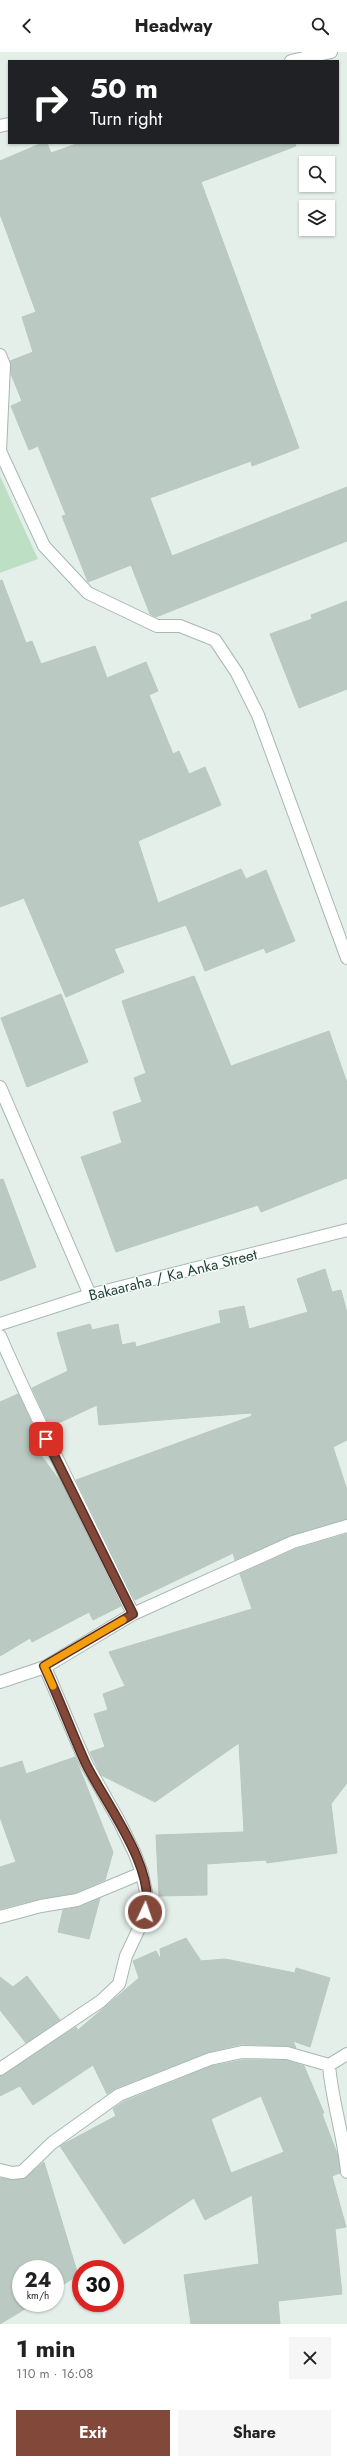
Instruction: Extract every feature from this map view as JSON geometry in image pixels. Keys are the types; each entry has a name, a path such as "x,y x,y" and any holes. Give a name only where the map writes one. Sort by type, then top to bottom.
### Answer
{"street":[{"path":"295,60 331,52"},
{"path":"0,355 4,365 0,451 44,546 88,593 157,626 180,626 214,640 237,673 258,715 347,958"},
{"path":"0,1087 90,1295"},
{"name":"Bakaaraha / Ka Anka Street","path":"0,1324 90,1295 347,1230"},
{"path":"0,1336 59,1465 99,1542 133,1614"},
{"path":"0,1682 44,1666 133,1614 293,1542 347,1526"},
{"path":"0,2069 101,2001 119,1984 126,1956 142,1922 148,1902 142,1873 119,1821 86,1763 44,1666"},
{"path":"0,1918 41,1906 77,1900 142,1873"},
{"path":"0,2170 12,2173 22,2172 52,2143 119,2095 210,2059 242,2052 287,2053 329,2065 347,2054"},
{"path":"329,2065 331,2091 344,2143 347,2172"}],"green space":[{"path":"0,476 38,559 0,573"}],"building":[{"path":"40,144 47,144 51,153 76,144 295,144 296,146 201,182 299,448 252,466 251,461 150,498 172,556 347,487 347,541 156,617 150,614 131,565 88,582 62,516 66,515 38,446 29,450 11,406 22,401 11,374 10,361 33,352 22,317 36,312 0,214 0,161"},
{"path":"2,580 26,643 32,641 41,664 95,646 107,678 146,662 158,691 149,695 173,754 179,751 189,774 205,767 221,805 138,841 158,903 241,869 246,879 266,870 295,941 266,953 264,948 205,971 186,925 114,949 124,972 66,997 24,898 0,907 0,581"},
{"path":"347,601 347,689 299,708 270,634 312,619 311,615"},
{"path":"194,976 231,1066 329,1031 347,1083 347,1178 261,1212 258,1205 116,1252 81,1157 122,1143 113,1112 142,1102 134,1078 146,1073 122,1001"},
{"path":"61,994 88,1062 27,1087 1,1018"},
{"path":"3,1179 36,1267 0,1281 0,1180"},
{"path":"325,1269 332,1292 341,1290 347,1313 347,1440 333,1447 347,1490 347,1519 291,1535 235,1560 233,1553 135,1600 76,1480 252,1416 251,1413 99,1425 97,1405 50,1427 32,1388 68,1371 57,1333 90,1324 92,1330 118,1324 122,1345 135,1342 136,1347 221,1323 219,1311 244,1306 249,1329 308,1312 297,1279"},
{"path":"18,1394 37,1434 28,1438 60,1481 121,1606 93,1620 89,1612 32,1642 30,1638 0,1656 0,1402"},
{"path":"347,1534 347,1783 331,1804 337,1853 267,1863 266,1860 207,1864 207,1895 159,1896 156,1835 244,1832 239,1743 155,1802 101,1775 90,1752 105,1747 94,1714 108,1710 103,1694 125,1686 109,1652 252,1609 240,1574 296,1549"},
{"path":"75,1757 113,1852 105,1880 75,1893 39,1899 0,1909 0,1867 16,1862 0,1817 0,1768 22,1761 26,1774"},
{"path":"100,1898 89,1939 58,1932 63,1910 80,1907"},
{"path":"186,1938 201,1961 225,1959 295,1973 296,1968 330,1978 310,2047 293,2041 296,2048 287,2046 242,2044 208,2052 116,2088 107,2094 93,2065 33,2105 20,2086 0,2096 0,2076 76,2027 78,2030 139,1978 133,1961 156,1951 161,1960 160,1949"},
{"path":"27,1976 60,2020 26,2043 0,2010 0,1977 13,1987"},
{"path":"243,2060 286,2060 304,2066 324,2113 322,2114 338,2156 340,2173 332,2176 346,2227 335,2229 342,2294 278,2301 280,2324 191,2324 184,2275 259,2264 252,2195 205,2220 194,2198 124,2244 60,2146 116,2116 113,2109 123,2102 212,2066","holes":["261,2096 284,2152 231,2173 211,2119"]},
{"path":"44,2162 73,2260 72,2260 72,2279 64,2284 64,2260 12,2260 12,2312 20,2312 0,2324 0,2178 12,2180 23,2179"}],"slow traffic":[{"path":"53,1686 44,1666 123,1620"}],"route":[{"path":"46,1439 99,1542 133,1614 44,1666 86,1763 119,1821 139,1863 148,1902 145,1912"}]}
